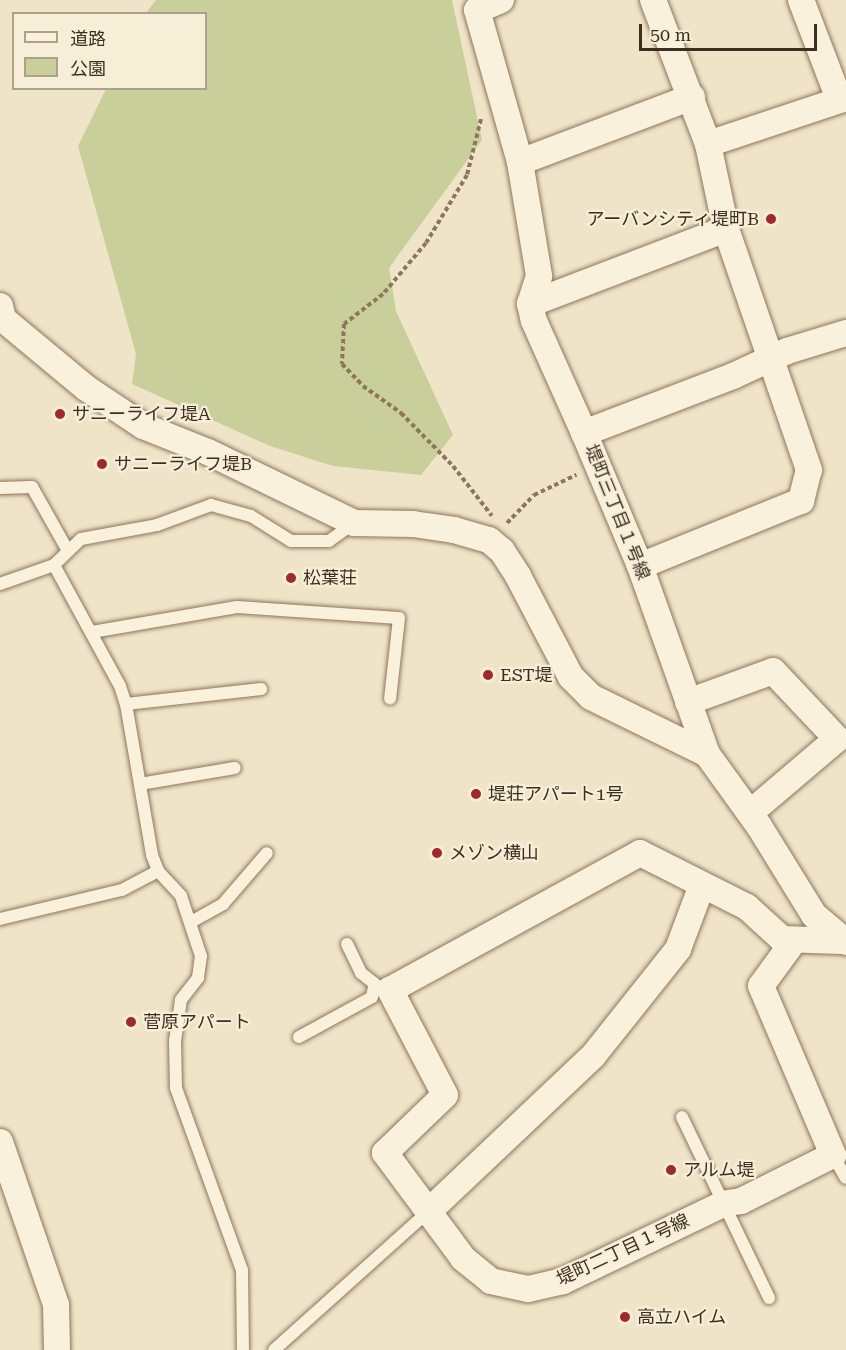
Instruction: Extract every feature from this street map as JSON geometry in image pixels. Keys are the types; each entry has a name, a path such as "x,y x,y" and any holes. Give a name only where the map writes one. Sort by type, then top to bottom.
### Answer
{"street":[{"path":"501,0 477,10 520,162 539,276 530,304 534,321 584,433"},
{"path":"640,566 801,501 809,470 769,360 726,229 708,144 692,96 653,0"},
{"path":"708,144 843,99 801,0"},
{"path":"520,162 692,96"},
{"path":"530,304 726,229"},
{"path":"0,306 3,319 86,388 143,426 208,452 354,523 413,524 454,530 489,540 502,551 518,576 571,677 591,697 707,754 750,813 814,915 843,941"},
{"name":"堤町三丁目１号線","path":"707,754 640,566 584,433 769,360 846,333"},
{"path":"688,702 773,671 837,739 750,813"},
{"path":"382,988 640,853 747,907 782,939 793,942 843,941"},
{"path":"429,1211 593,1056 678,949 702,885"},
{"path":"793,942 760,986 833,1155"},
{"name":"堤町二丁目１号線","path":"382,988 445,1095 385,1153 463,1258 491,1281 528,1289 563,1281 723,1204 741,1201 833,1155"},
{"path":"0,1142 56,1305 57,1350"}],"lane":[{"path":"0,488 32,487 68,551"},
{"path":"0,584 54,565 81,539 157,525 211,504 251,516 291,541 329,541 354,523"},
{"path":"54,565 92,632 126,704 152,855 158,871 181,896 201,956 198,978 181,999 175,1041 176,1088 242,1270 243,1350"},
{"path":"92,632 237,607 399,618 390,699"},
{"path":"126,704 261,688"},
{"path":"140,784 235,768"},
{"path":"191,922 223,904 267,853"},
{"path":"0,919 122,890 158,871"},
{"path":"299,1037 372,997 382,988 361,973 347,944"},
{"path":"682,1117 769,1298"},
{"path":"833,1155 846,1178"},
{"path":"274,1350 429,1211"}],"path":[{"path":"482,114 467,175 426,243 382,294 344,324 342,364 363,386 401,413 446,458 495,519"},
{"path":"502,528 534,495 596,466"}],"green space":[{"path":"156,0 452,0 482,140 389,268 396,311 453,435 421,475 333,466 270,446 132,384 136,354 78,146 106,90 207,90 207,12 147,12"}],"place":[{"name":"アーバンシティ堤町B","path":"771,219"},
{"name":"サニーライフ堤A","path":"60,414"},
{"name":"サニーライフ堤B","path":"102,464"},
{"name":"松葉荘","path":"291,578"},
{"name":"EST堤","path":"488,675"},
{"name":"堤荘アパート1号","path":"476,794"},
{"name":"メゾン横山","path":"437,853"},
{"name":"菅原アパート","path":"131,1022"},
{"name":"アルム堤","path":"671,1170"},
{"name":"高立ハイム","path":"625,1317"}]}
